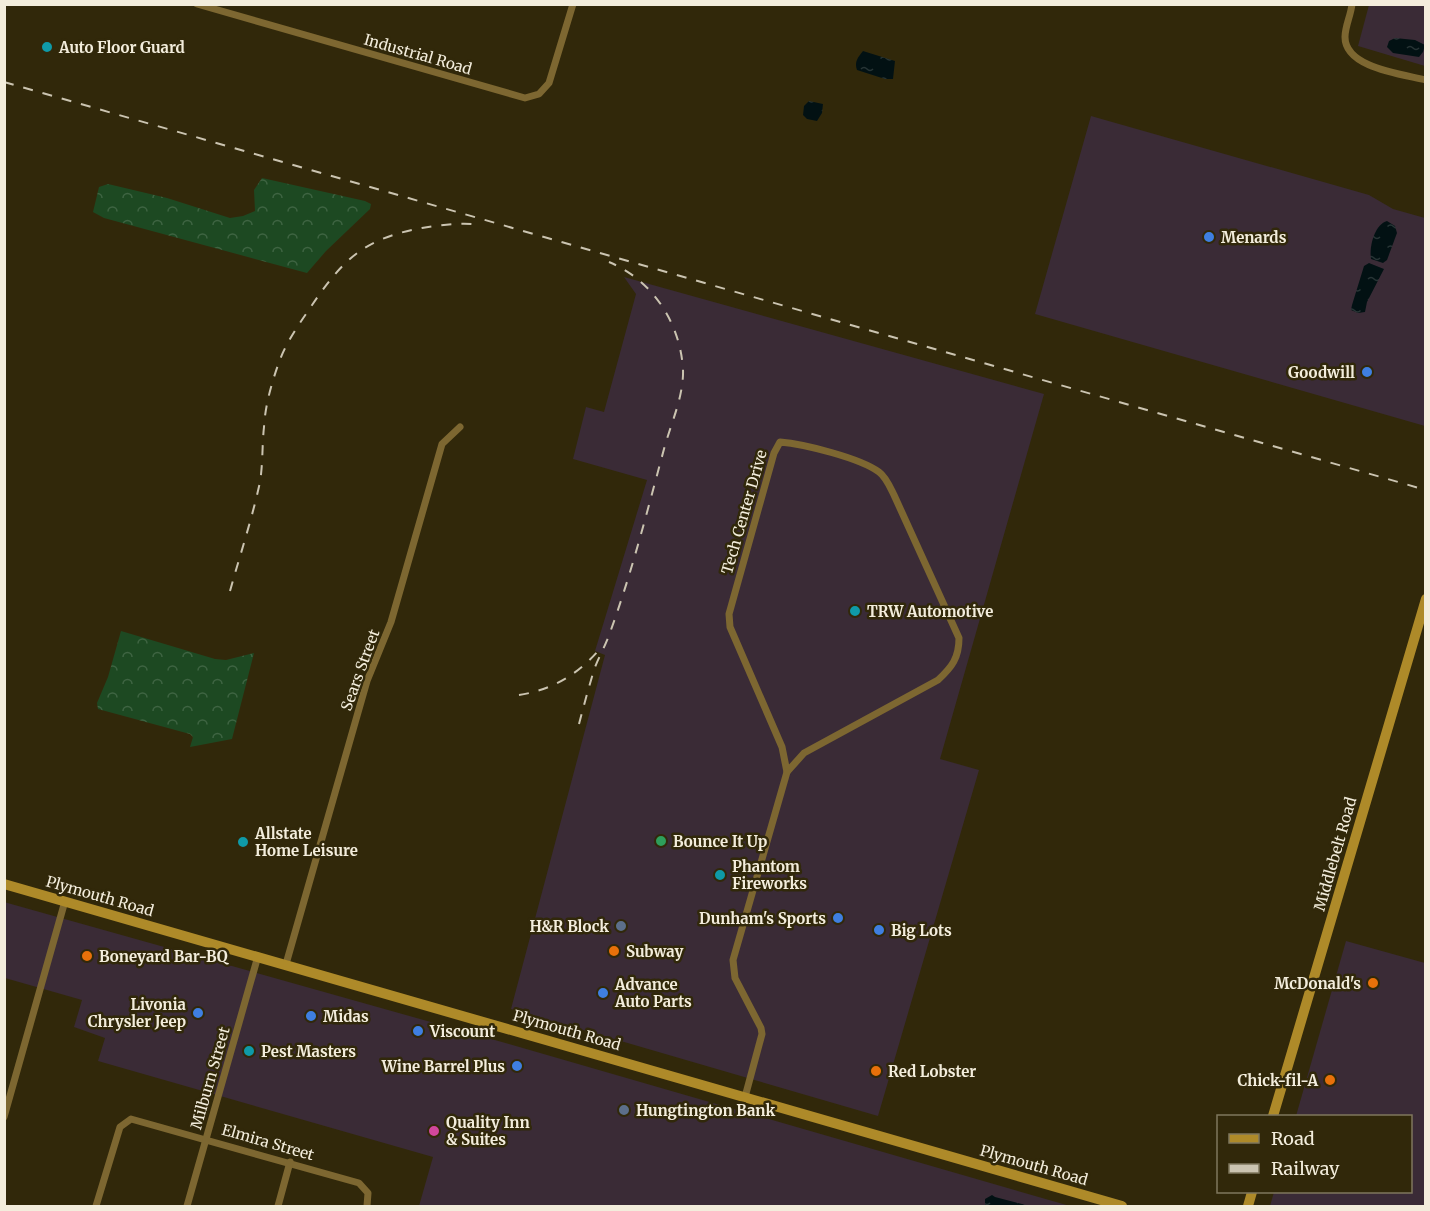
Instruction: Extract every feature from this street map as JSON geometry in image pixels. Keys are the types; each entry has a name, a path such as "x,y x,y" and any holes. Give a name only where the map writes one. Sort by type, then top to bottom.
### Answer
{"main road":[{"name":"Middlebelt Road","path":"1273,1115 1425,599"},
{"name":"Plymouth Road","path":"4,884 1122,1206"}],"street":[{"name":"Industrial Road","path":"197,4 525,98 539,94 549,83 573,4"},
{"path":"1352,4 1345,38 1346,47 1355,57 1364,63 1425,80"},
{"name":"Sears Street","path":"286,964 367,681 391,622 442,444 460,427"},
{"name":"Tech Center Drive","path":"745,1097 762,1042 762,1034 735,978 733,960 787,772 804,753 938,680 953,667 959,652 959,639 882,473 866,464 794,443 780,442 774,453 729,614 730,627 782,747 787,772"},
{"path":"4,1117 65,901"},
{"name":"Milburn Street","path":"187,1206 258,956"},
{"name":"Elmira Street","path":"96,1206 118,1132 125,1122 131,1119 207,1138 359,1183 367,1191 369,1197 367,1206"},
{"path":"278,1206 290,1162"}],"shaded area":[{"path":"1369,5 1425,5 1425,66 1358,46"},
{"path":"1091,116 1369,195 1393,209 1425,218 1425,426 1035,314"},
{"path":"624,277 1044,394 940,759 979,770 878,1116 511,1009 605,655 595,651 647,480 573,459 586,407 604,412 636,294"},
{"path":"4,902 509,1044 1070,1206 419,1206 433,1157 98,1061 105,1038 74,1027 82,1000 5,978"},
{"path":"1346,941 1425,963 1425,1206 1270,1206 1274,1193 1412,1193 1412,1115 1296,1115"}],"green space":[{"path":"262,178 365,201 371,204 370,209 326,251 307,273 104,218 93,212 99,187 108,184 167,198 230,218 243,216 255,211 254,190"},
{"path":"121,631 215,659 226,660 254,653 232,739 190,747 193,737 190,734 98,709 97,703 108,677"}],"water":[{"path":"1395,38 1415,40 1425,45 1423,52 1419,57 1393,53 1387,47 1389,41"},
{"path":"863,51 895,61 893,79 885,79 857,70 856,62"},
{"path":"809,101 823,104 822,113 817,121 807,119 803,115 804,106"},
{"path":"1387,221 1395,226 1397,233 1387,260 1383,263 1371,259 1371,249 1373,237 1382,223"},
{"path":"1369,263 1384,269 1367,302 1365,312 1358,313 1351,310 1352,305 1364,266"},
{"path":"992,1195 1030,1206 985,1206 985,1199"}],"railway":[{"path":"4,82 1426,490"},
{"path":"230,591 260,482 265,419 273,380 280,358 318,296 341,267 367,247 382,239 422,228 459,224 481,225"},
{"path":"579,724 595,667 608,638 631,568 683,379 681,352 670,319 651,291 624,270 609,262"},
{"path":"519,695 542,690 572,675 598,651"}],"place":[{"name":"Auto Floor Guard","path":"47,47"},
{"name":"Menards","path":"1209,237"},
{"name":"Goodwill","path":"1367,372"},
{"name":"TRW Automotive","path":"855,611"},
{"name":"Bounce It Up","path":"661,841"},
{"name":"Allstate Home Leisure","path":"243,842"},
{"name":"Phantom Fireworks","path":"720,875"},
{"name":"Dunham's Sports","path":"838,918"},
{"name":"H&R Block","path":"621,926"},
{"name":"Big Lots","path":"879,930"},
{"name":"Subway","path":"614,951"},
{"name":"Boneyard Bar-BQ","path":"87,956"},
{"name":"McDonald's","path":"1373,983"},
{"name":"Advance Auto Parts","path":"603,993"},
{"name":"Livonia Chrysler Jeep","path":"198,1013"},
{"name":"Midas","path":"311,1016"},
{"name":"Viscount","path":"418,1031"},
{"name":"Pest Masters","path":"249,1051"},
{"name":"Wine Barrel Plus","path":"517,1066"},
{"name":"Red Lobster","path":"876,1071"},
{"name":"Chick-fil-A","path":"1330,1080"},
{"name":"Hungtington Bank","path":"624,1110"},
{"name":"Quality Inn & Suites","path":"434,1131"}]}
